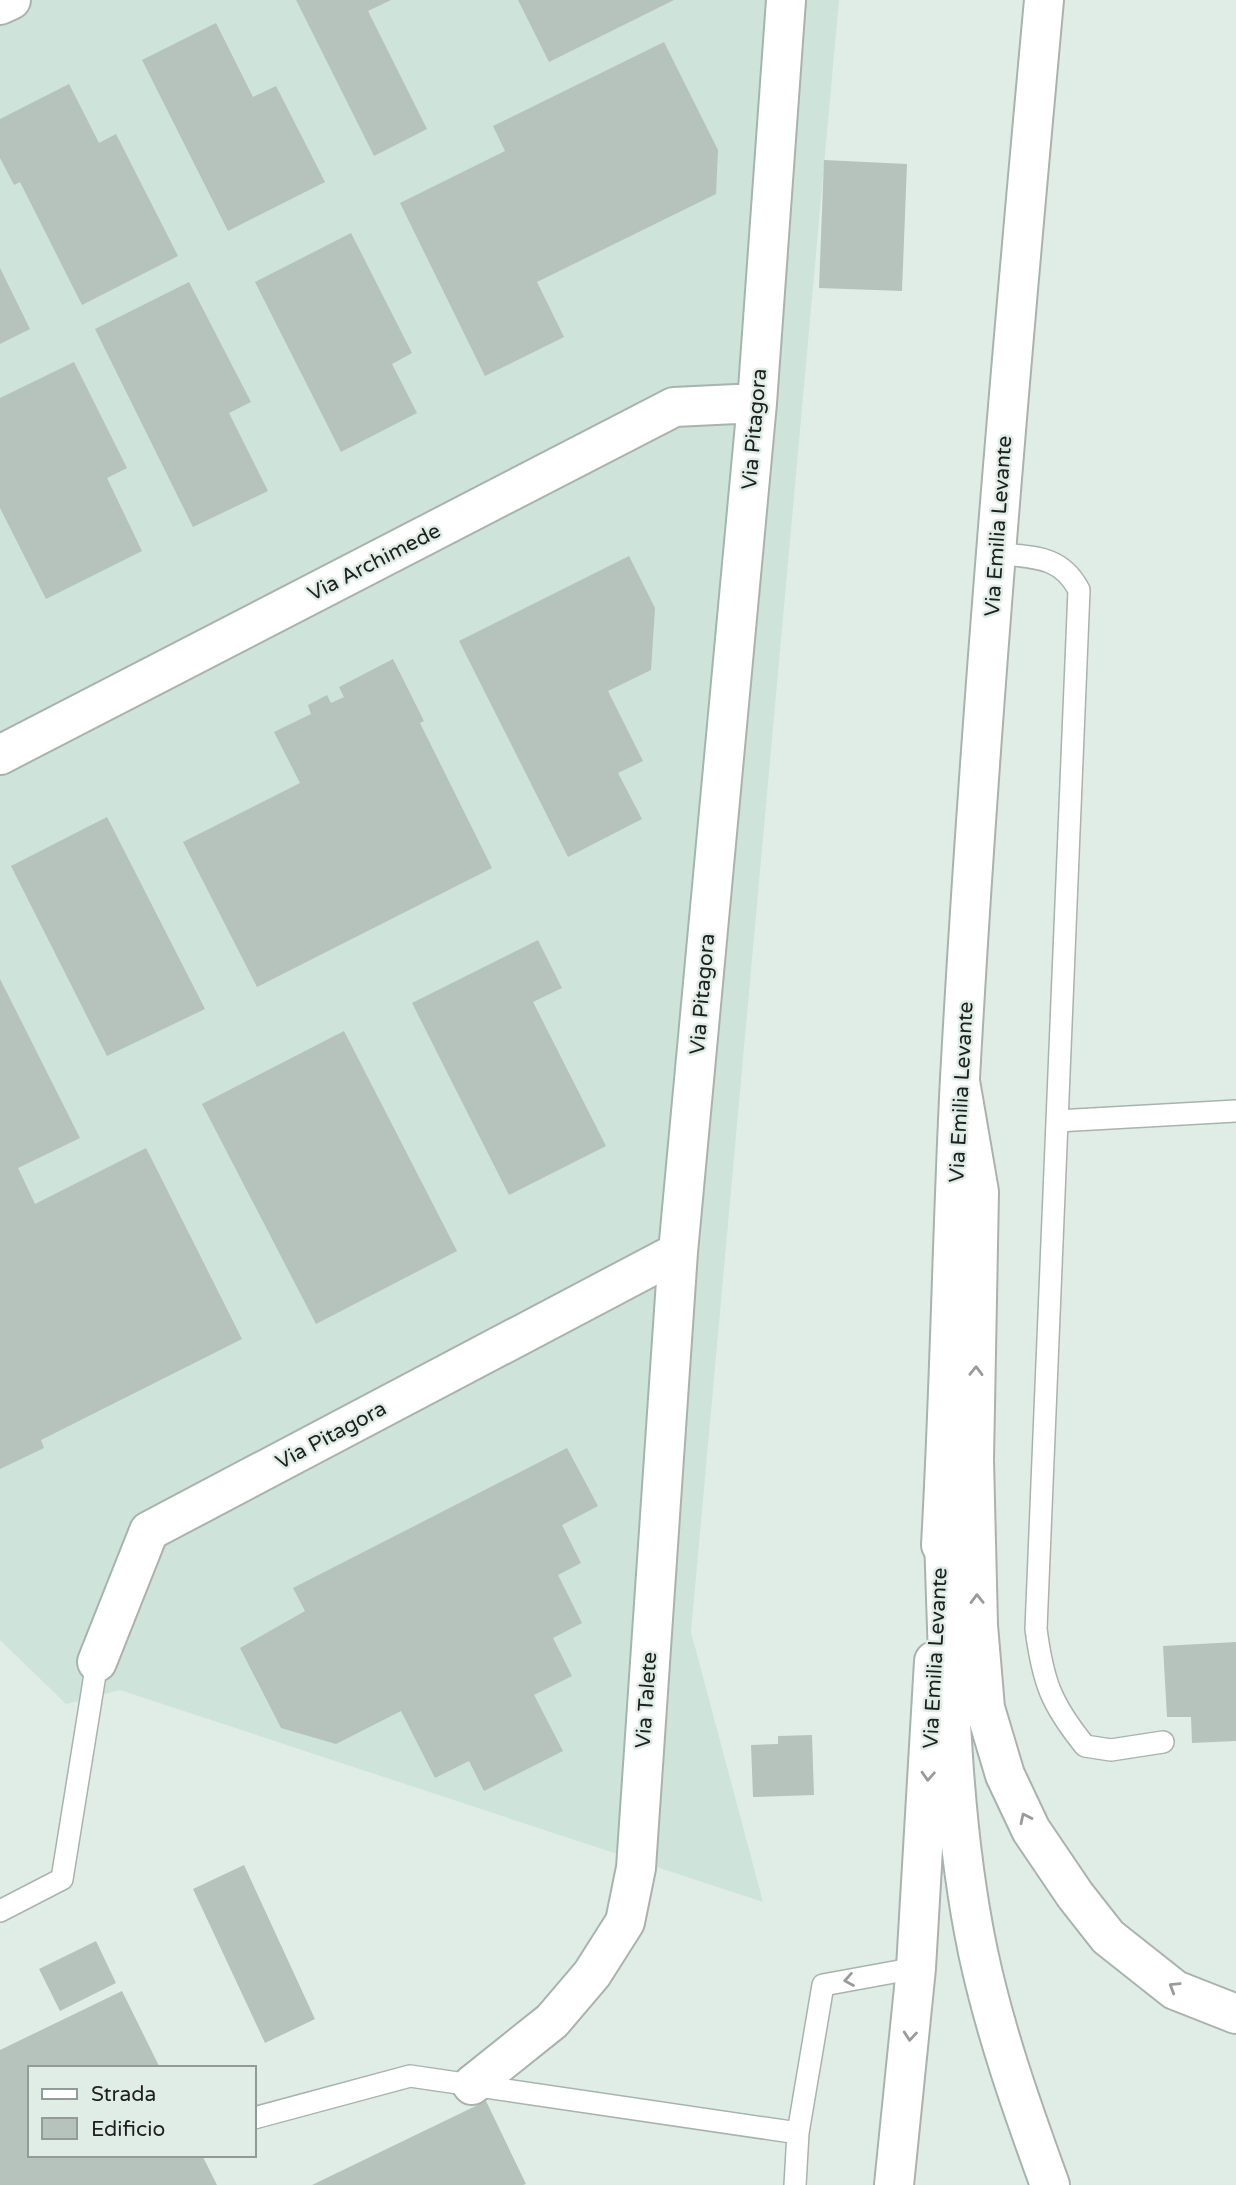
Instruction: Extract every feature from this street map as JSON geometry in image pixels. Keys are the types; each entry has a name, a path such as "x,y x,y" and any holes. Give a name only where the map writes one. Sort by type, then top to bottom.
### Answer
{"main road":[{"path":"0,5 11,0"},
{"name":"Via Pitagora","path":"97,1661 149,1531 678,1252 757,403 786,0"},
{"name":"Via Emilia Levante","path":"894,2185 916,1968 943,1512 960,1082 995,553 1044,0"},
{"name":"Via Archimede","path":"0,755 674,407 757,403"},
{"path":"960,1082 979,1192 974,1460 978,1625 985,1708 1004,1775 1031,1830 1075,1895 1108,1937 1175,1990 1236,2014"},
{"name":"Via Talete","path":"472,2085 552,2021 592,1974 625,1922 636,1868 678,1252"},
{"path":"943,1512 952,1746 976,1937 994,2019 1050,2185"}],"lane":[{"path":"995,553 1054,561 1072,577 1079,590 1036,1629 1042,1673 1059,1714 1085,1746 1111,1750 1163,1742"},
{"path":"1057,1121 1236,1111"},
{"path":"0,1912 62,1879 97,1661"},
{"path":"795,2185 798,2133 822,1985 916,1968"},
{"path":"256,2117 410,2076 798,2133"}],"shaded area":[{"path":"0,0 839,0 691,1632 763,1902 120,1690 66,1704 0,1640"}],"building":[{"path":"296,0 391,0 368,11 427,129 374,156"},
{"path":"518,0 674,0 549,62"},
{"path":"216,23 253,97 276,86 325,182 228,231 142,60"},
{"path":"664,42 718,150 716,194 537,282 564,337 485,376 400,203 505,151 493,126"},
{"path":"69,84 99,143 116,134 178,256 82,305 20,182 14,185 0,158 0,119"},
{"path":"824,160 907,164 902,291 819,288"},
{"path":"351,233 412,353 392,364 417,413 341,452 255,282"},
{"path":"0,268 30,329 0,344"},
{"path":"189,282 251,402 229,413 268,491 193,527 95,329"},
{"path":"74,362 127,468 107,478 142,551 46,599 0,508 0,398"},
{"path":"629,556 655,608 651,670 608,691 643,761 618,773 642,819 568,857 459,641"},
{"path":"393,659 424,721 420,723 492,868 257,987 183,842 300,783 274,732 311,714 308,705 327,695 331,703 344,697 339,687"},
{"path":"107,817 205,1009 107,1056 11,866"},
{"path":"538,940 562,988 533,1002 606,1146 509,1195 412,1003"},
{"path":"0,979 80,1138 18,1168 35,1204 146,1148 242,1339 41,1440 44,1448 0,1469"},
{"path":"344,1031 457,1251 316,1324 202,1104"},
{"path":"567,1448 598,1506 562,1525 581,1563 558,1575 582,1623 553,1638 572,1676 534,1695 563,1751 484,1791 469,1761 435,1778 401,1711 336,1744 281,1728 240,1648 305,1611 293,1588"},
{"path":"1236,1642 1236,1741 1192,1743 1191,1717 1167,1717 1163,1646"},
{"path":"812,1735 814,1795 753,1797 751,1745 778,1744 778,1736"},
{"path":"244,1865 315,2019 265,2043 193,1889"},
{"path":"96,1941 116,1983 60,2011 39,1969"},
{"path":"122,1991 159,2066 28,2066 28,2157 203,2157 217,2185 0,2185 0,2050"},
{"path":"486,2101 526,2184 312,2185"}]}
